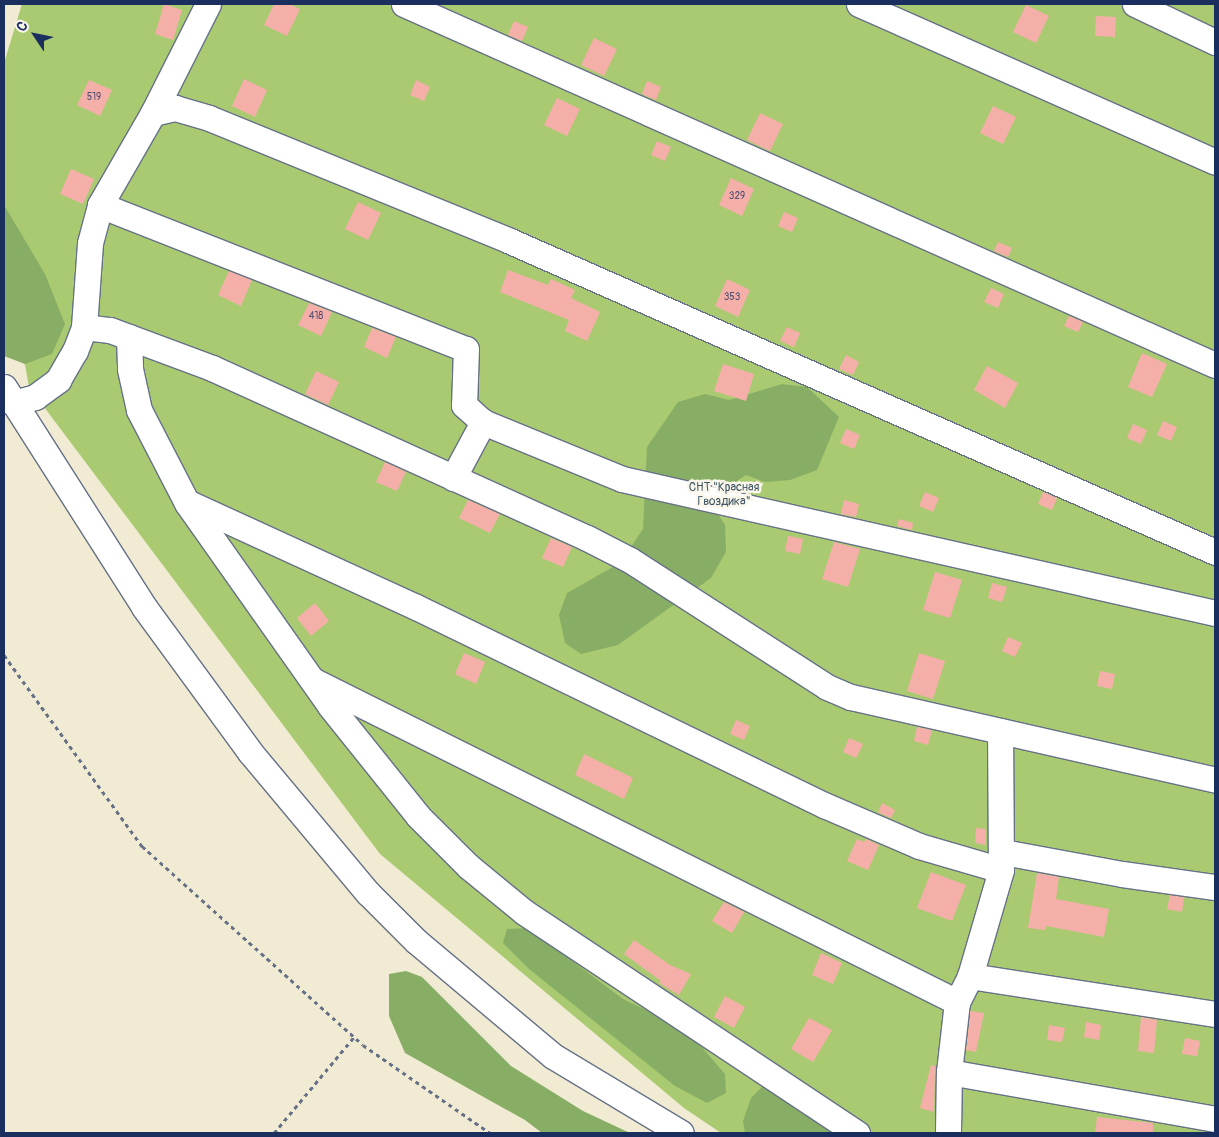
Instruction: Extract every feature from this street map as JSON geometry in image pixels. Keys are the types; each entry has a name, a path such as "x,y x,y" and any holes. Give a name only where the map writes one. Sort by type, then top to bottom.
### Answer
{"street":[{"path":"8,395 35,397 58,380 75,351 84,327 90,243 100,205 153,113 208,4"},
{"path":"404,4 1215,365"},
{"path":"859,4 1215,162"},
{"path":"1135,4 1215,42"},
{"path":"153,113 176,108 209,118 510,242 1215,552"},
{"path":"100,205 466,349 464,406 483,422 622,479 1215,613"},
{"path":"84,327 110,330 212,368 630,560 827,687 851,697 922,715 1215,780"},
{"path":"129,337 130,370 139,410 187,503 312,680 418,816 482,878 532,918 857,1133"},
{"path":"8,395 144,607 250,752 368,893 416,941 553,1056 681,1133"},
{"path":"452,478 483,422"},
{"path":"187,503 416,607 824,805 919,846 1002,861 1122,874 1215,887"},
{"path":"312,680 957,1002"},
{"path":"948,1133 949,1072 957,1002 970,976 1002,861 1000,731"},
{"path":"970,976 1215,1014"},
{"path":"949,1072 1215,1119"}],"path":[{"path":"4,655 142,846 354,1037 490,1133"},
{"path":"274,1133 354,1037"}],"green space":[{"name":"СНТ \"Красная Гвоздика\"","path":"22,4 1215,4 1215,1133 721,1133 684,1108 380,854 29,387 4,249 4,63"},
{"path":"4,205 45,274 65,324 52,354 25,364 4,356"},
{"path":"782,384 807,387 839,417 817,470 790,480 765,482 746,475 723,490 718,514 725,525 726,552 711,578 618,645 581,654 565,643 559,615 567,593 620,563 643,529 647,447 678,402 705,394 729,400"},
{"path":"528,928 623,999 665,1019 700,1045 725,1074 726,1093 707,1103 675,1086 529,969 503,943 507,929"},
{"path":"406,971 422,977 511,1066 583,1111 630,1133 542,1133 525,1120 405,1053 389,1016 389,974"},
{"path":"762,1087 809,1112 833,1133 745,1133 743,1121 751,1098"}],"building":[{"path":"164,4 182,10 173,40 155,34"},
{"path":"274,4 289,4 300,9 287,36 264,25"},
{"path":"1026,5 1049,16 1036,43 1013,32"},
{"path":"1096,16 1116,17 1115,37 1095,36"},
{"path":"514,21 528,27 522,41 508,35"},
{"path":"594,38 617,49 604,76 581,65"},
{"path":"244,79 267,90 255,117 232,106"},
{"path":"89,80 112,90 100,116 77,105"},
{"path":"416,80 430,87 424,101 410,95"},
{"path":"647,81 661,87 656,100 642,94"},
{"path":"557,98 580,109 567,136 544,125"},
{"path":"993,106 1016,117 1003,144 980,133"},
{"path":"760,113 783,124 770,151 747,140"},
{"path":"657,141 671,147 665,161 651,155"},
{"path":"71,169 94,179 83,204 60,194"},
{"path":"731,178 754,189 742,216 719,205"},
{"path":"358,202 381,213 368,240 345,229"},
{"path":"784,212 798,218 792,232 778,226"},
{"path":"998,242 1012,248 1008,257 994,251"},
{"path":"508,270 548,285 551,279 575,290 571,298 600,312 587,341 565,331 569,320 500,292"},
{"path":"229,271 252,280 241,306 218,295"},
{"path":"727,279 750,290 738,317 715,306"},
{"path":"991,288 1004,294 998,308 984,302"},
{"path":"309,303 332,312 321,336 298,325"},
{"path":"1069,316 1083,322 1078,332 1064,326"},
{"path":"787,327 800,333 794,347 780,341"},
{"path":"372,328 396,337 387,358 364,347"},
{"path":"1142,353 1167,364 1152,397 1128,387"},
{"path":"846,355 859,362 853,375 839,369"},
{"path":"723,364 754,374 746,401 714,391"},
{"path":"987,366 1018,383 1005,408 974,390"},
{"path":"316,371 339,382 328,405 305,394"},
{"path":"1163,421 1177,427 1171,441 1157,435"},
{"path":"1133,424 1147,430 1141,444 1127,438"},
{"path":"846,429 860,435 854,449 840,443"},
{"path":"385,462 406,472 397,491 376,482"},
{"path":"925,492 939,498 933,512 919,506"},
{"path":"1043,492 1057,498 1052,510 1038,504"},
{"path":"468,500 500,514 490,533 459,518"},
{"path":"844,500 859,504 856,517 841,514"},
{"path":"899,519 913,523 912,530 897,526"},
{"path":"788,536 803,539 800,554 785,551"},
{"path":"551,538 572,547 563,567 542,558"},
{"path":"834,542 860,549 848,587 822,579"},
{"path":"935,572 962,580 950,618 923,610"},
{"path":"992,583 1007,587 1002,602 988,598"},
{"path":"315,603 329,621 311,636 297,618"},
{"path":"1008,637 1022,643 1015,657 1002,651"},
{"path":"464,653 485,662 476,684 455,674"},
{"path":"919,653 945,661 933,699 907,691"},
{"path":"1100,671 1115,674 1112,689 1097,686"},
{"path":"736,720 750,726 744,740 730,734"},
{"path":"917,727 932,730 928,745 914,741"},
{"path":"849,738 863,744 856,758 843,752"},
{"path":"584,754 633,778 624,799 575,775"},
{"path":"882,803 895,810 891,818 878,812"},
{"path":"976,828 986,829 986,845 975,843"},
{"path":"857,839 864,842 866,839 879,845 868,870 847,861"},
{"path":"931,872 966,885 952,921 917,908"},
{"path":"1037,873 1059,877 1056,899 1109,909 1104,937 1046,926 1045,930 1028,928"},
{"path":"1170,895 1184,897 1182,912 1167,909"},
{"path":"724,902 744,912 732,933 712,921"},
{"path":"634,940 670,965 691,974 679,995 659,983 661,981 624,954"},
{"path":"821,953 842,963 833,984 812,975"},
{"path":"725,996 745,1007 734,1028 714,1017"},
{"path":"970,1011 984,1013 976,1052 966,1050"},
{"path":"1141,1017 1157,1020 1154,1053 1138,1051"},
{"path":"809,1018 832,1030 813,1062 791,1049"},
{"path":"1086,1022 1101,1025 1099,1040 1084,1037"},
{"path":"1049,1025 1065,1028 1062,1042 1047,1040"},
{"path":"1185,1038 1200,1041 1197,1056 1182,1054"},
{"path":"931,1065 935,1066 934,1112 920,1108"},
{"path":"1097,1117 1153,1123 1153,1133 1095,1133"}]}
